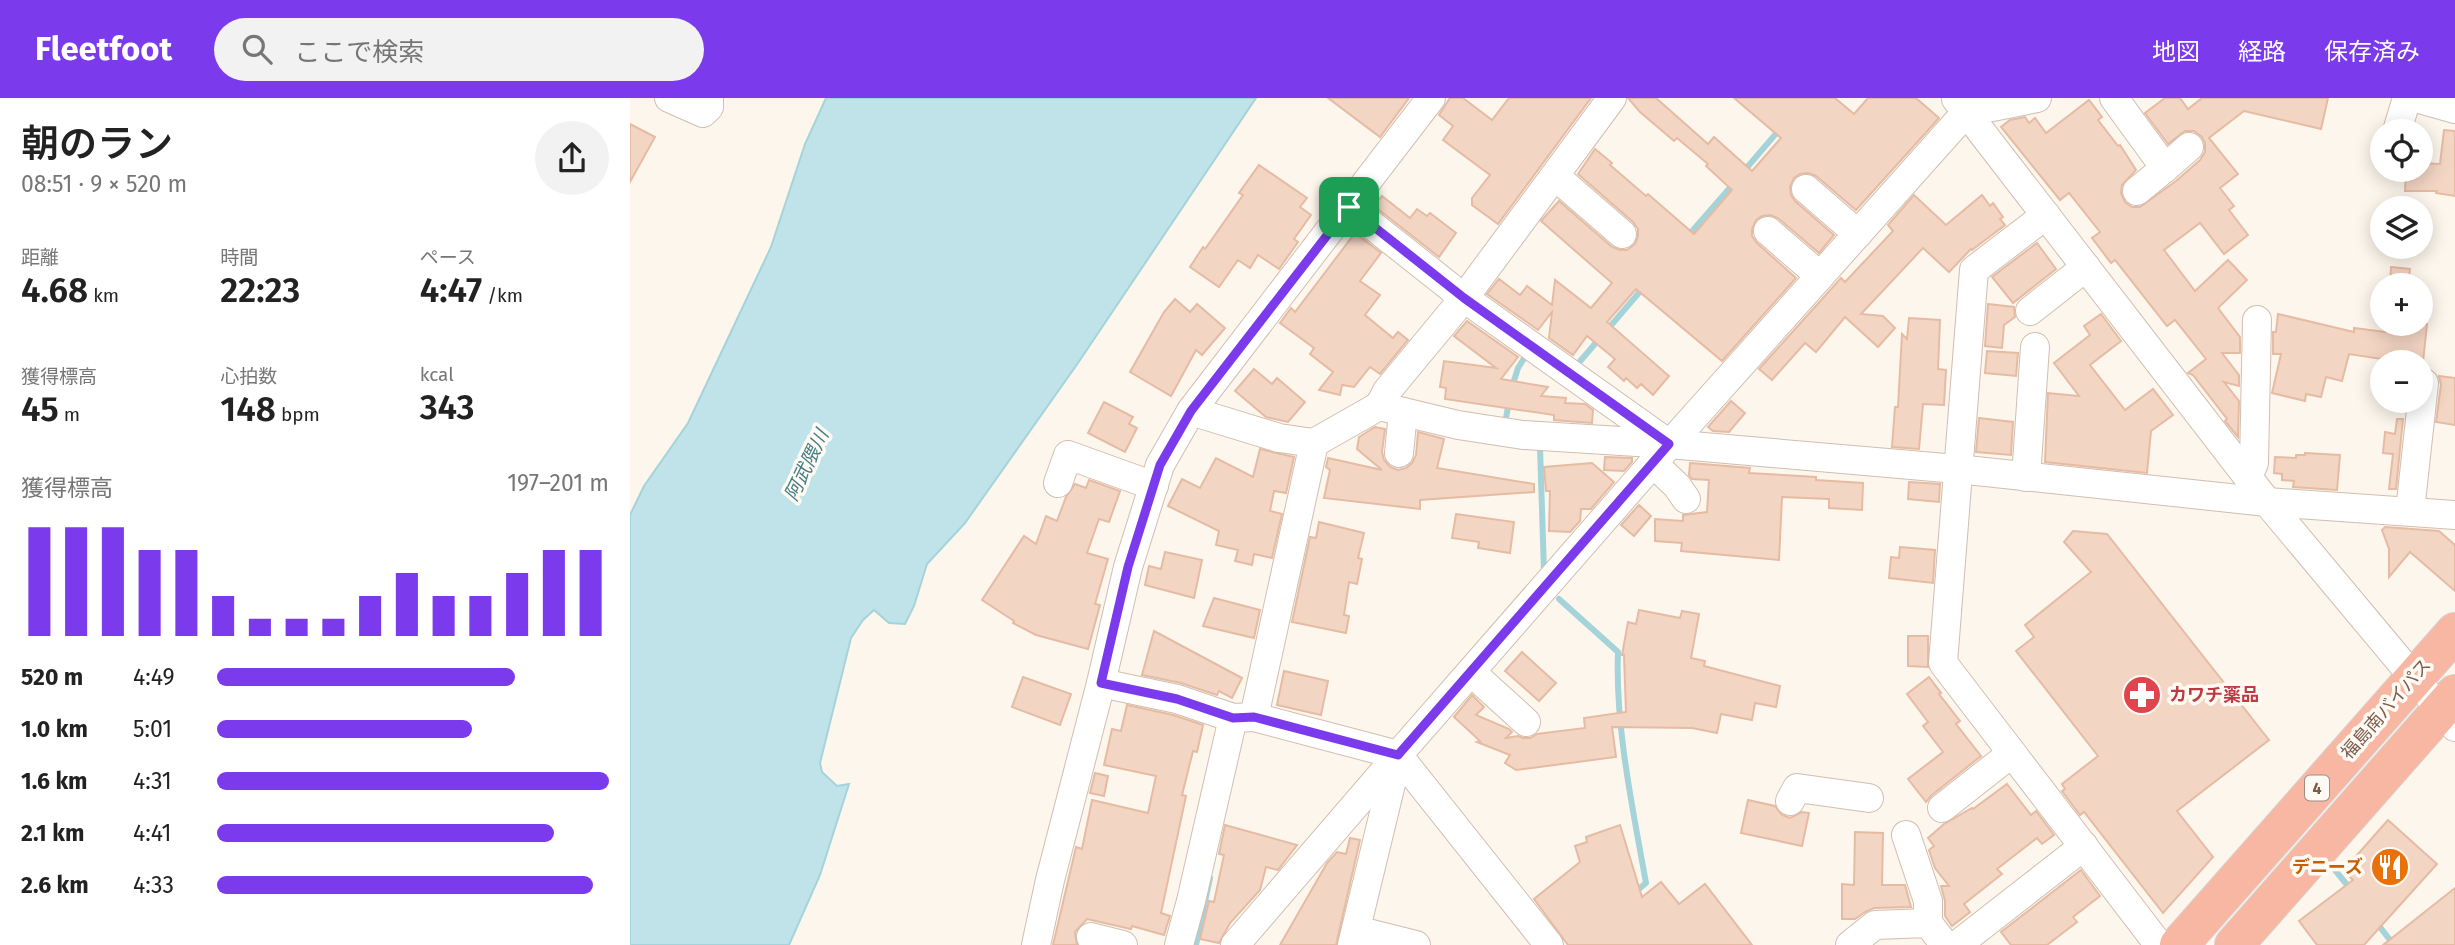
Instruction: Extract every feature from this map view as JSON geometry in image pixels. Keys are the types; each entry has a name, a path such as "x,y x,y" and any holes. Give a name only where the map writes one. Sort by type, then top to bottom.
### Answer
{"highway":[{"name":"福島南バイパス","path":"2179,945 2455,632"},
{"name":"4","path":"2234,945 2450,710"}],"street":[{"path":"669,98 703,113 709,107 709,98"},
{"path":"1036,945 1128,567 1160,465 1191,411 1431,98"},
{"path":"1399,453 1387,391 1464,298 1612,98"},
{"path":"1235,945 1661,454 1858,234 1967,103 2037,98"},
{"path":"2114,98 2165,168"},
{"path":"2401,119 2407,98"},
{"path":"2416,98 2455,109"},
{"path":"1967,103 2046,215 2267,502 2414,678 2450,710"},
{"path":"2137,191 2189,147"},
{"path":"1555,176 1622,233"},
{"path":"1806,189 1858,234"},
{"path":"1349,207 1661,454 1686,499"},
{"path":"2046,215 1974,270 1943,663 2159,945"},
{"path":"1768,231 1820,276"},
{"path":"2030,311 2086,267"},
{"path":"2248,477 2254,463 2257,320"},
{"path":"2026,477 2035,347"},
{"path":"1191,411 1279,438 1314,443 1391,410 1458,425 1661,454 1957,469 2267,502 2455,514"},
{"path":"2410,512 2421,413"},
{"path":"1179,945 1244,718 1314,443"},
{"path":"1058,483 1068,455 1154,486"},
{"path":"1472,673 1526,722"},
{"path":"1101,683 1177,699 1398,755 1546,944"},
{"path":"1942,808 2012,753"},
{"path":"1398,755 1354,938 1416,945"},
{"path":"1790,801 1797,788 1869,798"},
{"path":"1850,945 1875,925 1937,934 1906,835"},
{"path":"1956,945 2084,846"},
{"path":"1091,936 1123,945"}],"water":[{"name":"阿武隈川","path":"826,98 1256,98 1078,363 965,523 927,564 914,606 905,624 889,623 874,610 863,620 851,638 820,763 822,772 837,786 849,784 820,875 789,945 630,945 630,515 644,486 688,423 771,247 805,144"}],"building":[{"path":"1328,98 1409,98 1380,137"},
{"path":"1450,98 1463,98 1492,120 1509,98 1591,98 1498,224 1472,205 1472,198 1490,175 1443,140 1453,126 1439,115"},
{"path":"1628,98 1656,98 1708,144 1714,137 1752,171 1781,138 1734,98 1835,98 1854,114 1868,98 1916,98 1939,118 1856,210 1816,176 1808,173 1794,178 1790,187 1795,201 1834,235 1819,253 1778,218 1770,215 1756,220 1752,236 1796,278 1722,361 1636,289 1607,322 1669,376 1653,395 1641,384 1637,388 1626,378 1624,381 1608,367 1615,359 1587,336 1573,355 1549,338 1552,312 1538,330 1487,294 1499,279 1520,295 1527,286 1552,305 1555,280 1591,308 1612,283 1541,221 1559,201 1612,247 1627,250 1635,244 1638,229 1633,222 1578,174 1595,149 1646,196 1648,194 1694,234 1732,190 1706,166 1708,164 1677,138 1674,141"},
{"path":"2165,98 2180,98 2188,109 2202,98 2328,98 2321,129 2244,111 2209,138 2238,174 2220,188 2234,206 2229,210 2248,235 2224,254 2200,223 2164,250 2195,291 2228,260 2247,280 2218,308 2240,337 2240,353 2222,353 2239,375 2239,386 2224,382 2239,401 2238,437 2193,375 2188,373 2206,359 2175,320 2167,326 2115,260 2111,263 2092,238 2100,232 2069,193 2060,200 2001,127 2010,120 2025,117 2029,123 2035,118 2046,133 2089,100 2102,117 2098,120 2118,146 2120,145 2136,170 2122,185 2121,193 2125,202 2132,207 2140,207 2176,181 2200,160 2205,152 2202,137 2194,131 2185,131 2168,144 2145,113"},
{"path":"630,124 655,137 630,182"},
{"path":"2444,130 2455,131 2455,196 2436,193 2437,191 2405,191 2405,182 2433,182 2433,164 2440,164"},
{"path":"1259,165 1307,198 1300,207 1311,215 1294,239 1298,242 1279,269 1258,255 1250,268 1238,260 1219,287 1190,267 1243,195 1239,193"},
{"path":"1914,195 1946,225 1982,195 1990,206 1993,203 2005,225 1971,249 1949,272 1923,248 1861,314 1883,316 1895,328 1878,347 1845,317 1816,352 1805,343 1772,380 1759,369 1841,278 1845,282 1893,231 1888,225"},
{"path":"1382,196 1410,218 1417,209 1427,216 1430,213 1456,233 1439,257 1374,206"},
{"path":"1355,233 1381,253 1360,281 1380,295 1365,315 1393,338 1398,332 1408,340 1380,374 1370,367 1354,387 1342,385 1340,395 1319,390 1333,372 1310,354 1314,348 1280,323 1291,308 1295,312"},
{"path":"2037,243 2056,269 2013,303 1992,277"},
{"path":"2391,267 2410,269 2410,273 2391,273"},
{"path":"1175,299 1190,312 1197,304 1225,328 1202,355 1196,350 1171,396 1130,372 1164,312"},
{"path":"1988,304 2014,307 2015,317 2004,325 2002,348 1985,346"},
{"path":"2101,314 2121,341 2090,365 2125,410 2153,389 2173,415 2151,431 2147,473 2045,462 2048,393 2079,396 2054,363 2090,335 2084,326"},
{"path":"2278,314 2354,332 2354,328 2370,330 2370,336 2426,336 2424,350 2370,350 2370,357 2349,354 2342,381 2326,377 2321,397 2306,394 2305,401 2272,393 2281,354 2273,354 2273,332 2276,332"},
{"path":"1909,318 1940,320 1938,369 1946,370 1944,405 1923,404 1919,449 1892,447 1895,407 1898,407 1902,334 1907,339"},
{"path":"1467,321 1518,357 1501,379 1548,387 1541,396 1566,398 1565,403 1585,404 1593,410 1592,423 1554,420 1554,415 1445,399 1446,388 1440,387 1444,361 1496,368 1454,336"},
{"path":"1987,351 2018,353 2016,376 1985,373"},
{"path":"1254,369 1272,384 1277,378 1305,402 1288,422 1266,417 1235,391"},
{"path":"2439,376 2455,378 2455,425 2436,422 2441,385"},
{"path":"1731,401 1745,413 1729,432 1713,431 1708,427"},
{"path":"1104,402 1133,417 1129,424 1137,428 1125,452 1088,433"},
{"path":"1979,418 2013,422 2011,455 1976,452"},
{"path":"2397,419 2403,419 2396,489 2389,489 2393,454 2383,453 2385,432 2395,434"},
{"path":"1375,427 1385,429 1382,452 1390,467 1398,470 1412,463 1416,455 1418,432 1444,439 1437,468 1534,484 1534,492 1420,500 1420,509 1324,498 1330,470 1326,467 1328,458 1382,470 1357,449 1359,437"},
{"path":"1260,449 1294,457 1286,493 1274,491 1270,511 1282,514 1272,558 1254,554 1252,565 1235,561 1238,550 1216,545 1219,531 1168,506 1182,479 1200,488 1216,458 1253,477"},
{"path":"2296,455 2340,455 2337,490 2293,487 2294,481 2282,480 2282,474 2274,473 2275,457 2296,458"},
{"path":"1605,457 1632,458 1632,462 1624,471 1604,470"},
{"path":"1592,463 1614,482 1591,509 1581,509 1580,521 1570,532 1549,531 1550,491 1546,491 1544,467"},
{"path":"1690,463 1750,468 1749,473 1863,483 1862,510 1829,508 1829,499 1782,497 1779,560 1681,551 1682,543 1655,541 1655,519 1683,521 1683,515 1707,512 1709,480 1692,479 1689,475"},
{"path":"1089,480 1120,491 1109,522 1099,519 1087,553 1108,559 1095,604 1100,605 1088,649 1036,635 1013,623 1014,621 982,600 1024,536 1036,544 1046,516 1057,521 1066,497 1075,484 1086,488"},
{"path":"1909,482 1940,484 1939,502 1908,499"},
{"path":"1639,505 1651,516 1634,536 1621,525"},
{"path":"1456,514 1514,522 1510,553 1478,548 1479,542 1452,538"},
{"path":"1319,522 1364,533 1358,558 1362,559 1357,584 1349,582 1344,615 1349,616 1346,633 1292,622 1310,537 1316,538"},
{"path":"2385,527 2439,531 2455,545 2455,591 2410,552 2389,577 2389,549 2382,530"},
{"name":"カワチ薬品","path":"2073,531 2107,534 2269,740 2177,811 2213,857 2163,913 2084,812 2080,815 2062,791 2065,789 2062,784 2098,756 2016,651 2034,637 2025,625 2091,572 2064,542"},
{"path":"1900,547 1935,550 1933,583 1889,578 1891,557 1899,558"},
{"path":"1165,552 1202,560 1194,598 1145,585 1149,566 1161,569"},
{"path":"1214,598 1260,610 1254,638 1203,626"},
{"path":"1639,610 1680,618 1682,611 1699,614 1691,658 1705,661 1704,666 1780,686 1776,707 1755,703 1752,720 1721,714 1717,733 1692,728 1612,727 1616,757 1516,770 1505,763 1510,755 1477,742 1480,741 1454,717 1472,695 1484,707 1476,715 1509,729 1512,732 1506,738 1530,738 1537,734 1585,728 1584,718 1626,712 1622,655 1628,622 1636,624"},
{"path":"1154,631 1242,678 1232,698 1219,691 1217,695 1181,683 1142,675"},
{"path":"1908,636 1928,636 1928,667 1908,666"},
{"path":"1522,652 1556,683 1539,701 1505,671"},
{"path":"1284,671 1328,681 1321,715 1277,705"},
{"path":"1023,677 1071,694 1060,725 1012,707"},
{"path":"1929,677 1960,721 1956,724 1981,756 1926,802 1908,779 1943,752 1923,726 1928,722 1907,694"},
{"path":"1127,705 1203,725 1197,752 1193,751 1182,795 1186,796 1161,913 1170,916 1164,935 1132,926 1131,929 1087,919 1075,932 1077,945 1053,945 1076,847 1082,849 1092,800 1148,813 1156,776 1104,765 1112,729 1121,731"},
{"path":"1095,773 1108,776 1104,796 1090,793"},
{"path":"2007,784 2031,815 2036,811 2054,835 2042,844 2037,838 1997,869 2002,874 1964,904 1970,912 1952,926 1945,916 1941,886 1949,886 1935,868 1929,850 1934,846 1928,838 1944,824 1973,809"},
{"path":"1748,800 1775,806 1782,815 1790,818 1802,812 1809,813 1802,846 1741,833"},
{"path":"2388,820 2437,864 2364,945 2317,945 2299,921 2353,880 2343,871"},
{"path":"1225,825 1297,845 1278,870 1266,867 1260,890 1230,923 1219,943 1200,939 1209,901 1214,902 1224,855 1219,854"},
{"path":"1620,825 1642,897 1661,882 1679,904 1705,884 1752,945 1568,945 1534,899 1580,862 1575,846 1587,842 1586,837"},
{"path":"1855,832 1883,833 1882,885 1905,885 1911,907 1874,908 1855,919 1842,919 1842,884 1854,885"},
{"path":"1350,838 1360,840 1336,945 1280,945 1327,863 1337,852 1346,854"},
{"path":"2081,870 2100,896 2073,917 2077,922 2047,945 2011,945 2001,932"},
{"path":"2455,888 2455,945 2383,945"}],"waterway":[{"path":"1744,171 1780,129"},
{"path":"1687,237 1735,182"},
{"path":"1607,330 1643,288"},
{"path":"1576,366 1600,338"},
{"path":"1512,387 1518,368 1528,352"},
{"path":"1505,424 1509,401"},
{"path":"1540,447 1544,572"},
{"path":"1559,599 1618,652 1622,738 1646,883 1634,893"},
{"path":"2335,870 2352,891"},
{"path":"1196,945 1210,878"},
{"path":"2376,922 2394,945"}],"place":[{"name":"カワチ薬品","path":"2142,695"},
{"name":"デニーズ","path":"2390,867"}],"route":[{"path":"1349,207 1464,298 1669,444 1398,755 1254,717 1233,718 1177,699 1101,683 1128,567 1160,465 1191,411 1349,207"}]}
